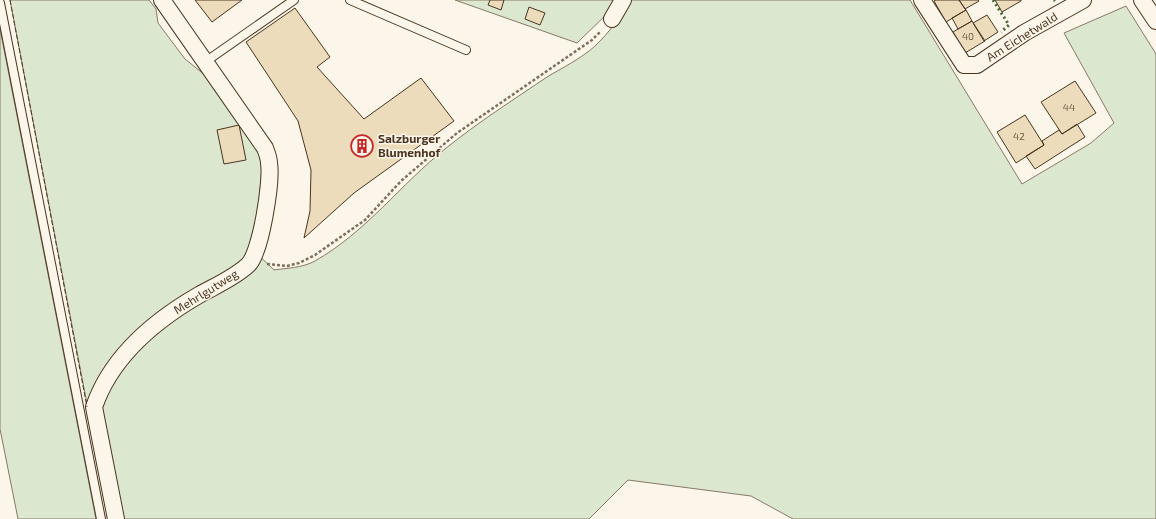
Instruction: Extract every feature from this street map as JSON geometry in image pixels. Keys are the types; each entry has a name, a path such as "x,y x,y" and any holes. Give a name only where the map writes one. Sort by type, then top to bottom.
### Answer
{"street":[{"name":"Mehrlgutweg","path":"87,410 106,379 127,352 150,328 187,302 227,280 249,264 259,241 267,203 269,164 265,148 258,135 162,0"},
{"path":"612,19 624,0"},
{"name":"Am Eichetwald","path":"922,0 964,65 977,65 1024,33 1084,0"},
{"path":"1142,0 1156,21"},
{"path":"87,410 116,519"}],"lane":[{"path":"205,62 294,0"},
{"path":"350,0 466,50"},
{"path":"0,3 87,410 101,519"}],"path":[{"path":"249,264 287,266 299,263 315,255 365,220 400,181 457,133 592,40 612,19"}],"green space":[{"path":"10,0 149,0 156,9 158,23 185,59 205,75 258,149 262,168 258,214 250,247 274,270 305,265 315,261 351,236 413,177 457,139 547,77 572,63 590,50 610,30 630,0 910,0 1022,184 1091,143 1114,123 1064,33 1126,6 1156,54 1156,519 793,519 751,496 628,480 589,519 121,519 87,404"},
{"path":"455,0 618,0 611,10 577,43"},
{"path":"0,29 96,519 18,519 0,429"}],"building":[{"path":"195,0 242,0 212,22"},
{"path":"490,0 504,0 501,10 488,5"},
{"path":"959,0 966,10 946,22 934,1"},
{"path":"959,0 978,0 979,1 965,9"},
{"path":"995,0 1021,0 1021,1 1002,12"},
{"path":"529,7 545,13 540,25 525,19"},
{"name":"Salzburger Blumenhof","path":"295,8 330,57 317,67 364,119 421,78 454,121 354,193 304,238 310,211 311,170 298,121 246,42"},
{"path":"966,10 972,21 958,29 952,18"},
{"path":"987,15 998,32 984,41 973,23"},
{"path":"972,21 985,41 965,53 953,32"},
{"path":"1075,81 1096,113 1062,134 1041,102"},
{"path":"1025,115 1044,145 1016,163 997,132"},
{"path":"1077,124 1085,137 1035,169 1026,156 1044,145 1042,141 1059,130 1062,134"},
{"path":"239,125 246,160 224,164 217,130"}],"hedge":[{"path":"993,0 1009,25 1001,32"}],"fence":[{"path":"10,0 87,407"}],"place":[{"name":"Salzburger Blumenhof","path":"362,146"}]}
